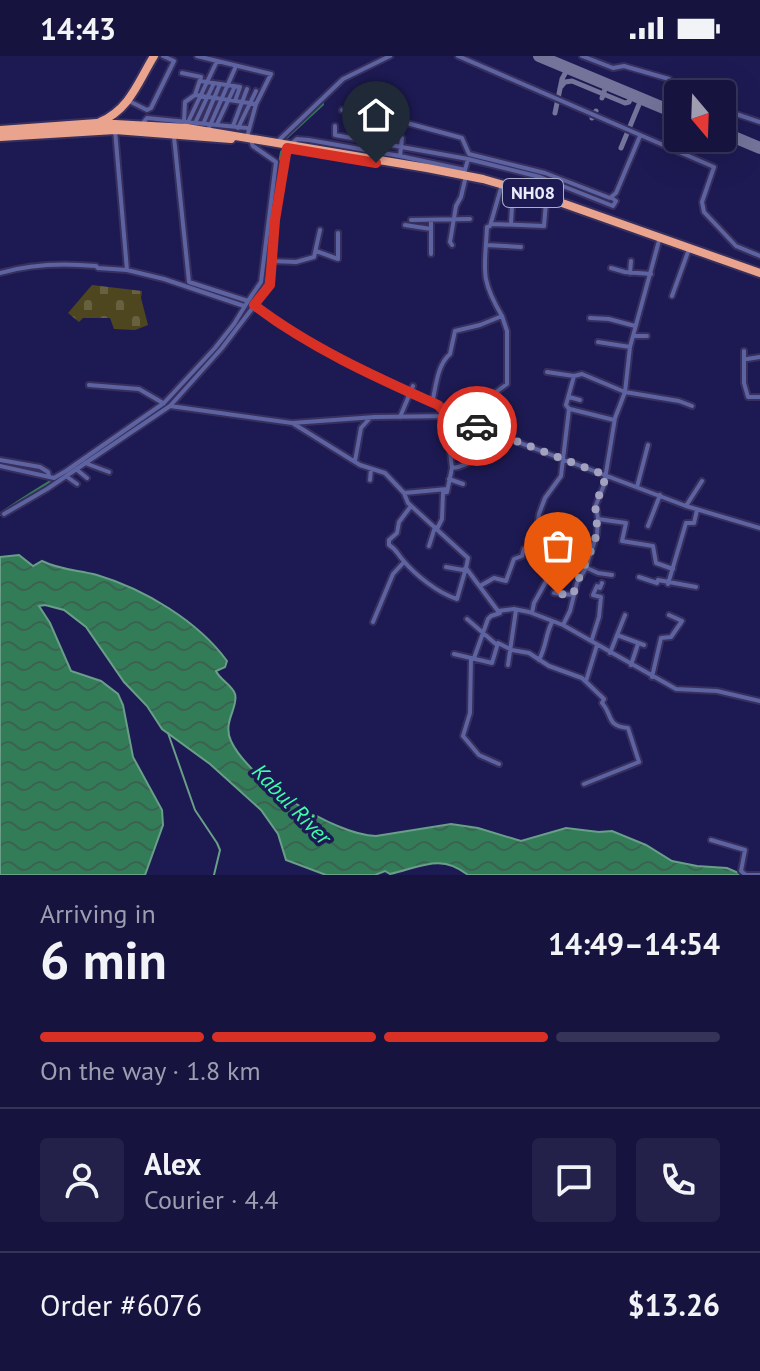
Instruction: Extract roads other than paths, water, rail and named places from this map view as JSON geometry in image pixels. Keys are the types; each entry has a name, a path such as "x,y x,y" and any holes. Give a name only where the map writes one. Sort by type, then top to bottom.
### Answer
{"highway":[{"path":"97,123 129,101 154,56"},
{"path":"115,127 121,118 121,109"},
{"name":"NH08","path":"0,130 97,123 115,127 183,128 210,125 249,136 513,191 660,239"},
{"name":"NH08","path":"0,137 141,124 249,136 483,179 548,198 760,276"}],"street":[{"path":"129,101 147,110 151,108 174,61 163,56"},
{"path":"197,56 271,74 256,104 249,136"},
{"path":"277,142 343,79 390,56"},
{"path":"458,56 714,167 702,202 704,212 736,246 760,256"},
{"path":"582,56 613,68 624,66 669,80"},
{"path":"183,128 217,61"},
{"path":"210,125 236,65"},
{"path":"182,73 201,77 198,96"},
{"path":"200,81 240,87 210,125"},
{"path":"183,128 196,121 217,83"},
{"path":"236,127 246,102 247,89"},
{"path":"246,102 256,91"},
{"path":"391,95 383,127 402,138 400,156"},
{"path":"248,301 189,282 183,128 185,102 198,96 256,104"},
{"path":"210,125 211,97"},
{"path":"335,126 335,135 468,159 540,177 613,206 616,201 545,173 469,154 462,138 385,117 342,110"},
{"path":"736,114 760,122"},
{"path":"0,463 54,478 167,405 234,324 261,282 276,162 253,146 249,136 236,127 196,121"},
{"path":"115,127 127,270"},
{"path":"612,198 640,136"},
{"path":"4,514 66,476 167,405 222,348 270,285 275,220 291,145 297,139 465,170 468,159"},
{"path":"452,245 453,220 465,180"},
{"path":"468,423 472,408 488,411 492,395 507,384 507,331 502,316 488,294 483,263 487,227 491,224 501,188"},
{"path":"511,223 513,191"},
{"path":"491,224 544,226 546,202"},
{"path":"411,220 470,219"},
{"path":"431,220 431,254"},
{"path":"405,225 431,229"},
{"path":"271,261 296,262 314,257 320,230"},
{"path":"316,251 338,259 338,233"},
{"path":"563,625 597,534 596,505 602,492 614,420 625,392 630,347 660,239"},
{"path":"486,245 521,247"},
{"path":"672,296 688,251"},
{"path":"630,273 631,261"},
{"path":"0,273 15,268 70,264 127,270 244,306"},
{"path":"611,268 651,274"},
{"path":"254,305 280,325 411,389 449,416"},
{"path":"432,403 455,331 502,316"},
{"path":"590,318 635,326"},
{"path":"633,336 647,336"},
{"path":"598,342 630,347"},
{"path":"744,351 744,383 748,397 760,397"},
{"path":"745,359 760,357"},
{"path":"547,372 574,376 582,374 625,392 692,406"},
{"path":"480,586 494,578 506,581 514,559 522,556 524,549 534,546 545,498 561,476 569,409 566,405 574,376"},
{"path":"89,385 139,389 167,405 288,420 449,416 697,510 760,528"},
{"path":"400,417 411,389"},
{"path":"569,397 580,400"},
{"path":"569,409 614,420"},
{"path":"355,461 361,428 370,417"},
{"path":"429,546 442,519 443,493 447,492 452,468 450,452 454,450 457,418"},
{"path":"288,420 355,461 385,473 404,493 411,506 468,558 457,599 446,595 404,562 394,547 389,545 389,540 397,533 399,522 411,506"},
{"path":"452,468 465,467 488,447 494,432"},
{"path":"637,487 648,445"},
{"path":"85,463 109,472"},
{"path":"76,469 87,478"},
{"path":"370,480 371,469"},
{"path":"66,476 77,484"},
{"path":"449,479 463,484"},
{"path":"686,506 702,481"},
{"path":"404,493 447,489"},
{"path":"648,526 660,495"},
{"path":"668,582 682,532 686,523 694,523 697,510"},
{"path":"538,519 568,525"},
{"path":"598,519 626,523 622,541 653,546 656,563 673,569"},
{"path":"373,622 393,574 404,562"},
{"path":"446,567 466,568 495,608 502,612"},
{"path":"585,567 612,575"},
{"path":"408,576 414,569"},
{"path":"532,613 549,576"},
{"path":"639,577 657,583 658,580 696,587"},
{"path":"591,640 599,617 601,597 593,595 602,583"},
{"path":"554,593 573,595"},
{"path":"508,665 516,610"},
{"path":"499,764 479,755 463,736 470,713 472,658 491,616 502,612 516,610 532,613 563,625 676,689 717,691 760,701"},
{"path":"610,653 625,615"},
{"path":"652,677 661,638 671,637 682,621 669,615"},
{"path":"467,619 497,645 529,653 582,678 604,699 602,703 612,722 618,727 628,728 639,762 584,784"},
{"path":"539,660 547,645 547,632 552,621"},
{"path":"617,635 644,645"},
{"path":"631,665 638,644"},
{"path":"454,654 492,663 497,645"},
{"path":"585,682 597,645"},
{"path":"711,840 745,850 741,871 746,875 760,875"}],"water":[{"name":"Kabul River","path":"19,555 33,566 42,561 115,581 151,598 186,620 227,661 225,667 216,671 235,694 228,727 231,741 241,756 255,772 294,803 338,826 376,836 451,824 478,828 521,841 566,828 612,831 646,845 672,861 727,868 743,875 468,875 458,868 440,863 390,874 385,871 375,875 326,875 286,860 278,834 261,810 210,764 162,729 86,627 64,610 45,605 39,606 71,671 101,681 118,694 133,757 162,810 163,825 145,875 0,875 0,557"}],"waterway":[{"path":"284,139 322,104"},
{"path":"156,411 172,399 222,343 265,282 272,206 282,152"},
{"path":"0,463 47,473"},
{"path":"1,514 59,477"},
{"path":"168,733 195,810 220,850 214,875"}]}
